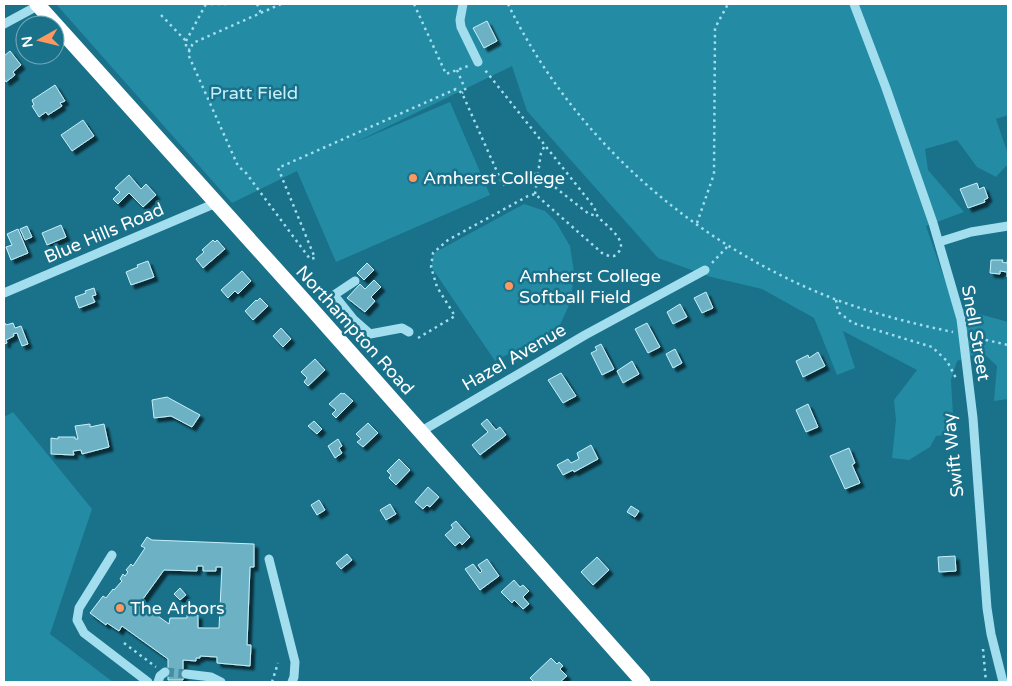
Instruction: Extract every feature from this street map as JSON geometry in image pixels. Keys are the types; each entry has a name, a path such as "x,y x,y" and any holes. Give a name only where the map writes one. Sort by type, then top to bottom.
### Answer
{"highway":[{"name":"Northampton Road","path":"40,5 643,682"}],"street":[{"path":"463,4 460,20 461,27 478,62"},
{"name":"Snell Street","path":"854,4 886,88 939,242 957,301 963,332 973,418 987,608 991,634 1004,682"},
{"path":"4,24 40,5"},
{"name":"Blue Hills Road","path":"4,293 216,203"},
{"path":"939,242 971,232 1008,226"},
{"name":"Hazel Avenue","path":"420,432 585,335 705,270"},
{"path":"355,281 334,295 362,327 370,334 402,328 409,332"},
{"path":"112,555 79,608 78,620 84,633 148,682"},
{"path":"268,559 295,662 292,682"},
{"path":"158,682 162,671"},
{"path":"186,674 211,677 221,682"}],"path":[{"path":"190,50 186,48 186,41 206,4"},
{"path":"211,4 226,4"},
{"path":"258,4 261,13"},
{"path":"281,4 193,43 188,54 238,166 246,173 310,260 315,258 278,168 452,90 456,89 462,93 503,185 532,174 538,174 590,214 597,216 618,236 621,243 620,249 614,256 602,253 536,194"},
{"path":"414,4 446,74 478,62 594,207 597,216"},
{"path":"508,4 537,57 587,126 636,175 696,224 728,246 782,276 836,300 887,317 948,331"},
{"path":"696,224 714,174 715,28 728,4"},
{"path":"161,15 186,41"},
{"path":"457,70 466,91 462,93"},
{"path":"536,194 541,153 545,145"},
{"path":"417,339 455,316 437,287 431,267 433,253 436,249 448,240 528,196 536,194"},
{"path":"705,270 728,246"},
{"path":"836,300 838,312 853,323 932,347 947,361 958,381"},
{"path":"980,338 1008,345"},
{"path":"124,643 162,671"},
{"path":"982,644 986,682"},
{"path":"272,682 278,663"}],"green space":[{"name":"Pratt Field","path":"56,4 1008,4 1008,115 996,119 1008,154 1008,164 996,177 977,167 957,140 925,149 928,170 964,212 926,226 954,307 1008,322 1008,399 994,401 997,366 982,352 957,361 951,380 955,450 949,450 945,435 936,436 930,447 909,460 892,458 896,420 894,400 917,370 843,331 855,368 837,375 814,318 762,289 711,277 658,258 527,111 512,66 354,143 450,102 490,195 336,262 297,171 232,203"},
{"name":"Amherst College Softball Field","path":"524,204 545,211 556,222 570,246 574,272 571,301 559,327 495,361 432,268 432,261 434,253"},
{"path":"13,412 92,509 50,634 113,682 4,682 4,417"}],"building":[{"path":"487,21 497,41 484,48 473,28"},
{"path":"10,51 15,57 15,65 21,65 13,72 15,75 6,82 4,78 4,56"},
{"path":"55,85 65,101 60,103 62,106 48,115 46,112 39,117 32,106 34,105 32,100"},
{"path":"83,120 94,136 72,151 61,135"},
{"path":"129,175 141,189 146,184 156,195 143,207 129,193 118,204 113,199 120,192 115,188"},
{"path":"977,183 979,189 984,187 988,198 984,200 985,202 968,208 960,189"},
{"path":"61,225 66,237 47,245 42,233"},
{"path":"27,226 32,237 25,240 20,229"},
{"path":"18,229 28,253 11,260 6,247 12,245 7,234"},
{"path":"213,240 215,242 217,240 225,249 203,268 196,259 204,252 202,250"},
{"path":"1008,255 1008,277 1007,272 1000,271 1000,274 990,273 991,260 1003,260 1002,262 1007,263"},
{"path":"148,261 154,277 131,285 126,272"},
{"path":"367,263 374,270 364,280 357,273"},
{"path":"242,271 251,281 238,294 235,291 228,298 221,290"},
{"path":"374,280 381,287 371,297 375,301 365,312 347,298 360,284 365,289"},
{"path":"94,288 96,295 92,296 95,302 79,308 75,297"},
{"path":"706,292 713,308 702,313 694,298"},
{"path":"260,298 268,306 253,320 245,311"},
{"path":"680,304 687,317 673,324 667,312"},
{"path":"4,323 6,325 13,323 15,328 21,326 28,344 22,346 17,333 13,334 14,336 6,340 7,343 4,344"},
{"path":"647,323 660,347 648,353 635,329"},
{"path":"281,328 291,339 283,347 273,336"},
{"path":"601,344 614,369 602,375 591,353 597,350 595,347"},
{"path":"675,349 682,363 673,368 666,354"},
{"path":"818,352 825,366 803,377 796,361 808,355 809,358"},
{"path":"315,359 325,370 308,386 304,382 307,378 301,372"},
{"path":"632,361 639,374 623,383 617,371"},
{"path":"561,373 576,396 563,403 548,380"},
{"path":"341,393 344,393 353,401 336,418 332,414 336,410 329,404"},
{"path":"167,397 200,415 192,427 171,416 154,418 152,400"},
{"path":"808,404 818,427 806,432 796,410"},
{"path":"487,419 496,430 500,427 506,435 480,455 472,445 488,432 481,424"},
{"path":"314,421 322,429 317,434 308,426"},
{"path":"368,423 378,433 363,447 357,442 361,439 356,434"},
{"path":"90,424 90,427 104,424 109,447 82,454 81,450 73,451 74,455 51,454 51,438 75,437 75,439 78,439 75,426"},
{"path":"338,439 342,446 339,448 342,453 335,458 328,446"},
{"path":"591,445 598,459 574,472 573,470 563,475 557,465 568,459 571,463 579,459 577,453"},
{"path":"849,448 855,463 852,465 860,483 845,489 830,456"},
{"path":"399,459 410,470 396,485 389,478 391,475 387,471"},
{"path":"428,487 439,497 430,507 427,505 423,509 415,502"},
{"path":"319,500 325,510 317,515 311,505"},
{"path":"390,504 396,514 386,520 380,510"},
{"path":"631,506 639,511 635,517 627,512"},
{"path":"456,521 470,537 462,545 460,542 455,546 445,535 453,528 451,525"},
{"name":"The Arbors","path":"147,537 152,540 254,544 254,567 250,567 247,645 251,645 250,666 217,663 217,657 200,656 200,658 196,658 196,661 183,660 183,680 168,680 168,659 122,626 119,631 107,623 106,625 90,613 103,596 106,598 122,581 120,579 123,574 125,576 128,572 126,570 131,564 133,566 145,548 141,546","holes":["197,566 203,566 203,571 216,571 216,567 222,567 219,628 198,628 198,615 187,615 187,618 170,618 169,624 140,603 164,570 197,571"]},
{"path":"347,554 352,560 341,569 336,563"},
{"path":"955,556 956,571 939,572 938,557"},
{"path":"597,557 609,570 593,585 581,572"},
{"path":"487,559 499,576 480,590 465,569 473,564 480,573 482,571 478,565"},
{"path":"514,580 520,587 523,585 529,591 523,597 529,604 523,609 514,600 512,603 501,592"},
{"path":"180,588 186,595 180,600 174,594"},
{"path":"551,658 557,664 559,662 563,666 560,669 567,676 560,682 534,682 530,678"}],"tunnel":[{"path":"165,672 186,674"}],"place":[{"name":"Amherst College","path":"413,178"},
{"name":"Amherst College Softball Field","path":"509,286"},
{"name":"The Arbors","path":"120,608"}]}
